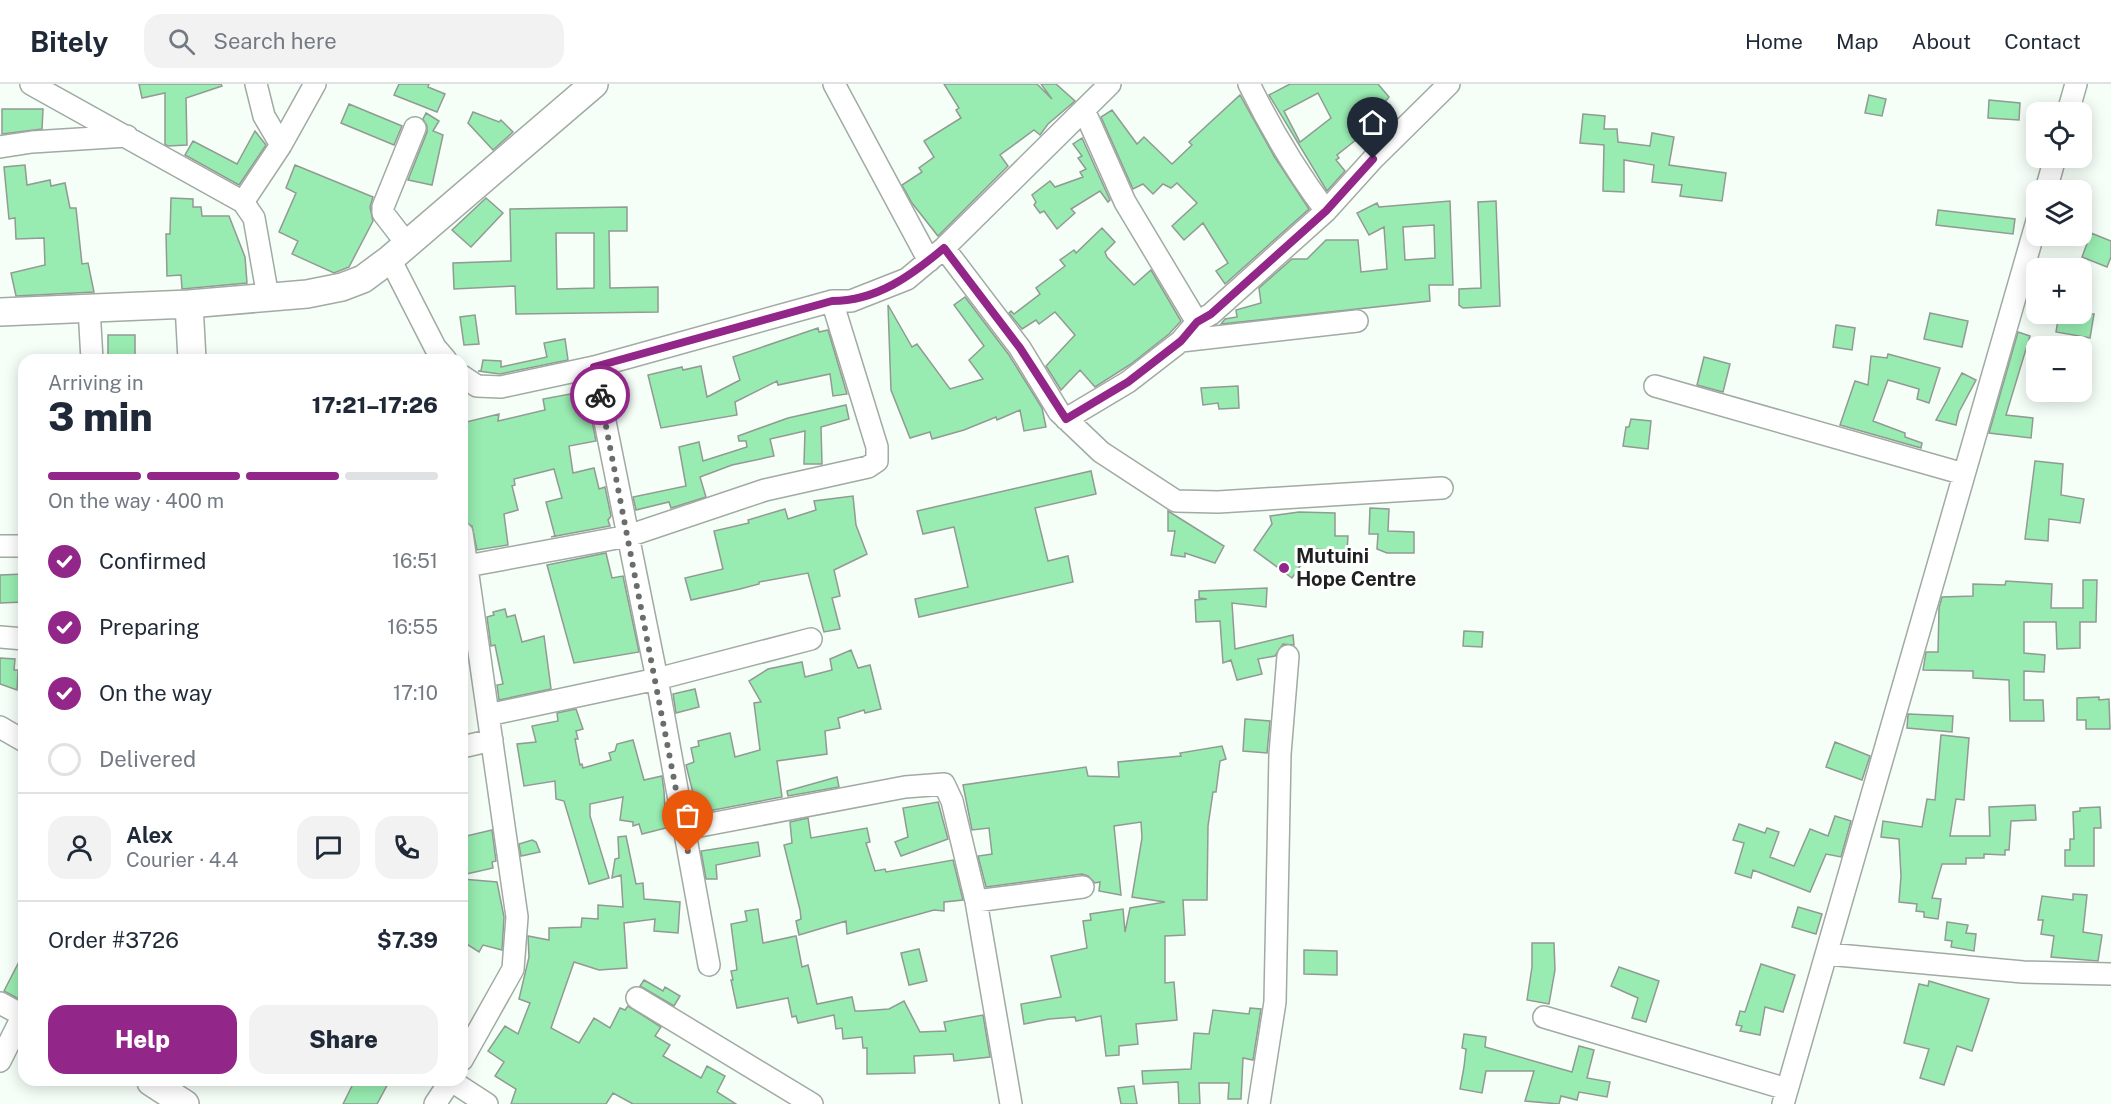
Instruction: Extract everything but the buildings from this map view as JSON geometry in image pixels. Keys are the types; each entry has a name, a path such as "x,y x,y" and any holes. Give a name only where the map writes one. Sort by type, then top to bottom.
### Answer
{"main road":[{"path":"0,312 189,304 307,294 342,287 363,279 399,252 594,84"},
{"path":"189,304 192,354"},
{"path":"158,1086 185,1104"}],"street":[{"path":"31,84 243,202 254,218 268,297"},
{"path":"256,84 264,116 281,145"},
{"path":"243,202 281,145 315,84"},
{"path":"834,84 937,255 1020,348 1066,419 1101,452 1176,501 1218,502 1442,488"},
{"path":"1248,84 1290,160 1326,211"},
{"path":"1066,419 1128,382 1181,341 1197,322 1211,314 1326,211 1373,159 1449,84"},
{"path":"2071,102 2076,84"},
{"path":"468,380 477,386 501,387 594,367 832,301 851,301 907,279 937,255 1084,110 1106,85"},
{"path":"1084,110 1125,202 1197,322"},
{"path":"415,128 383,207 383,213 438,354"},
{"path":"0,147 127,136"},
{"path":"1544,1017 1785,1096 2030,246"},
{"path":"468,566 628,536 765,490 868,467 877,461 878,447 832,301"},
{"path":"89,308 92,354"},
{"path":"1181,341 1357,321"},
{"path":"594,367 657,679 709,965"},
{"path":"1655,386 1964,474"},
{"path":"0,546 18,546"},
{"path":"468,607 488,715 516,893 516,940 513,969 468,1049"},
{"path":"0,637 18,638"},
{"path":"488,715 657,679 811,639"},
{"path":"1260,1104 1275,1002 1280,754 1288,656"},
{"path":"0,727 18,738"},
{"path":"468,746 492,740"},
{"path":"684,829 905,787 944,784 952,801 976,901 1011,1104"},
{"path":"976,901 1083,887"},
{"path":"1827,954 2024,972 2111,974"},
{"path":"637,998 812,1104"},
{"path":"0,1003 18,1013"},
{"path":"0,1061 18,1026"},
{"path":"435,1104 446,1086"},
{"path":"459,1086 487,1104"}],"way so far":[{"path":"600,395 657,679 688,852"}],"place":[{"name":"Mutuini Hope Centre","path":"1284,568"}],"route":[{"path":"600,395 594,367 832,301 851,301 878,292 907,279 944,248 1020,348 1059,412 1066,419 1128,382 1181,341 1197,322 1211,314 1326,211 1373,159"}]}
